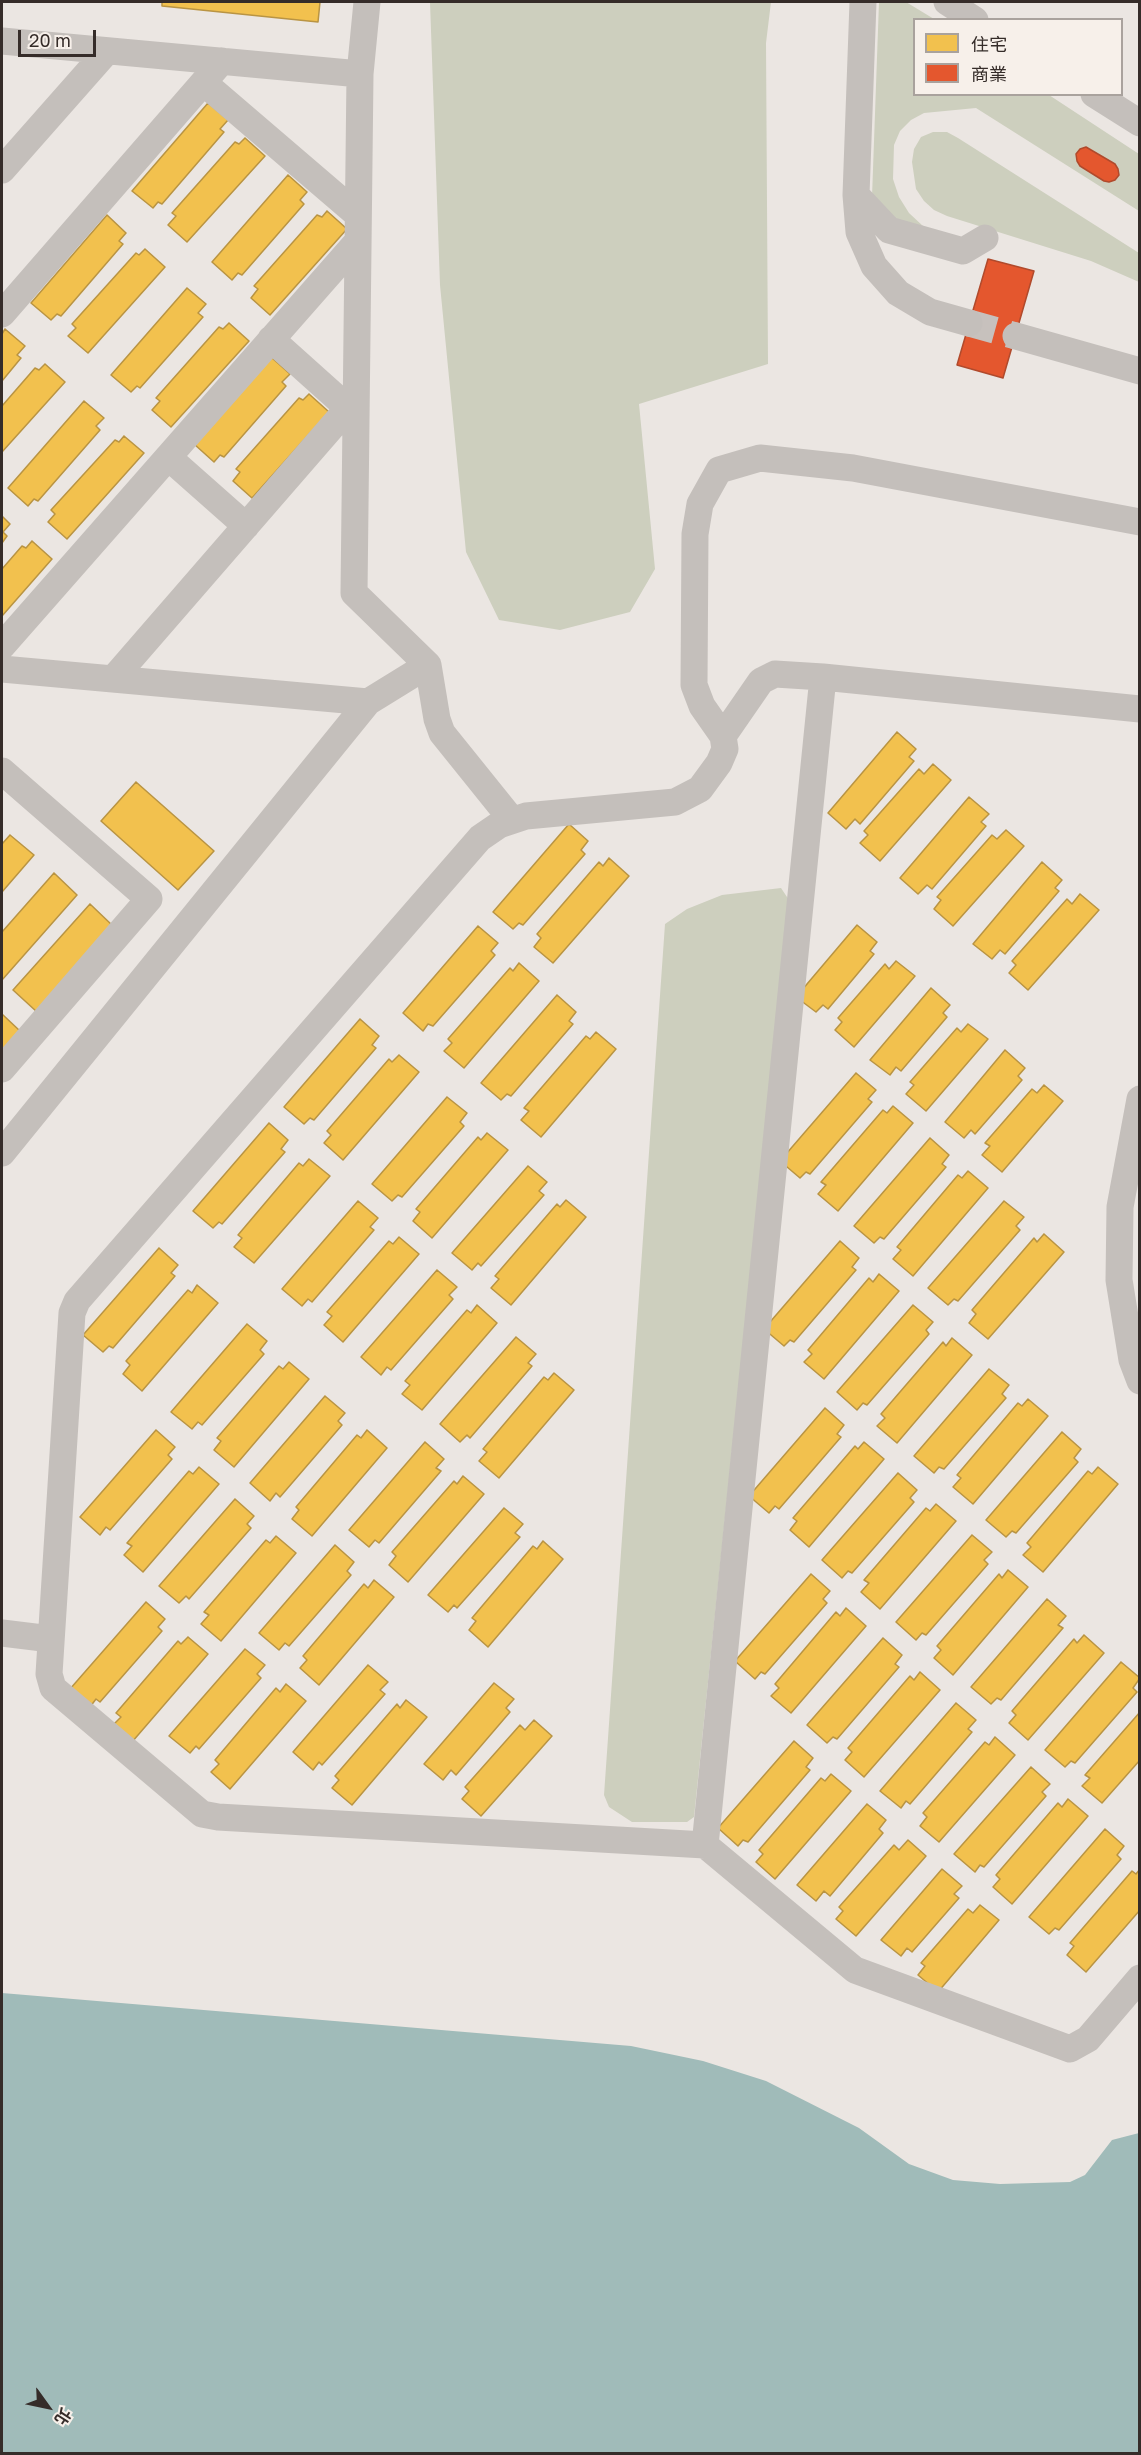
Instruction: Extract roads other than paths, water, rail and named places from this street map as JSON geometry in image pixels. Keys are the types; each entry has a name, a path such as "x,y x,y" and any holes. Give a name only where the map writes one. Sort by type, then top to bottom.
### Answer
{"lane":[{"path":"367,2 360,74 352,403 354,593 428,665 437,719 442,733 512,820"},
{"path":"863,2 856,195 859,232 865,250 885,281 914,304 930,312 969,323"},
{"path":"946,2 972,18"},
{"path":"2,41 360,74"},
{"path":"2,170 107,51"},
{"path":"2,314 222,61"},
{"path":"204,82 358,228"},
{"path":"1097,96 1140,123"},
{"path":"856,195 889,230 963,251 986,238"},
{"path":"2,646 271,339 358,228"},
{"path":"1016,336 1140,371"},
{"path":"271,339 352,403"},
{"path":"113,679 352,403"},
{"path":"168,457 246,526"},
{"path":"1140,522 853,468 760,458 719,470 700,504 695,534 694,685 702,706 723,736 725,749 719,763 700,789 675,802 526,816 499,825 480,838 76,1301 72,1313 49,1674 53,1688 202,1814 705,1845 855,1970 1070,2049 1088,2039 1140,1978"},
{"path":"2,1153 368,702 428,665"},
{"path":"2,669 368,702"},
{"path":"723,736 761,681 775,674 1140,709"},
{"path":"705,1845 823,677"},
{"path":"2,771 183,930"},
{"path":"2,1069 149,899"},
{"path":"1140,1099 1120,1207 1119,1280 1132,1360 1140,1381"},
{"path":"2,1633 51,1639"}],"water":[{"path":"2,1993 631,2046 703,2061 766,2081 859,2128 909,2164 953,2180 1000,2184 1070,2182 1085,2175 1112,2140 1139,2133 1139,2453 2,2453"}],"tunnel":[{"path":"969,323 1016,336"}]}
